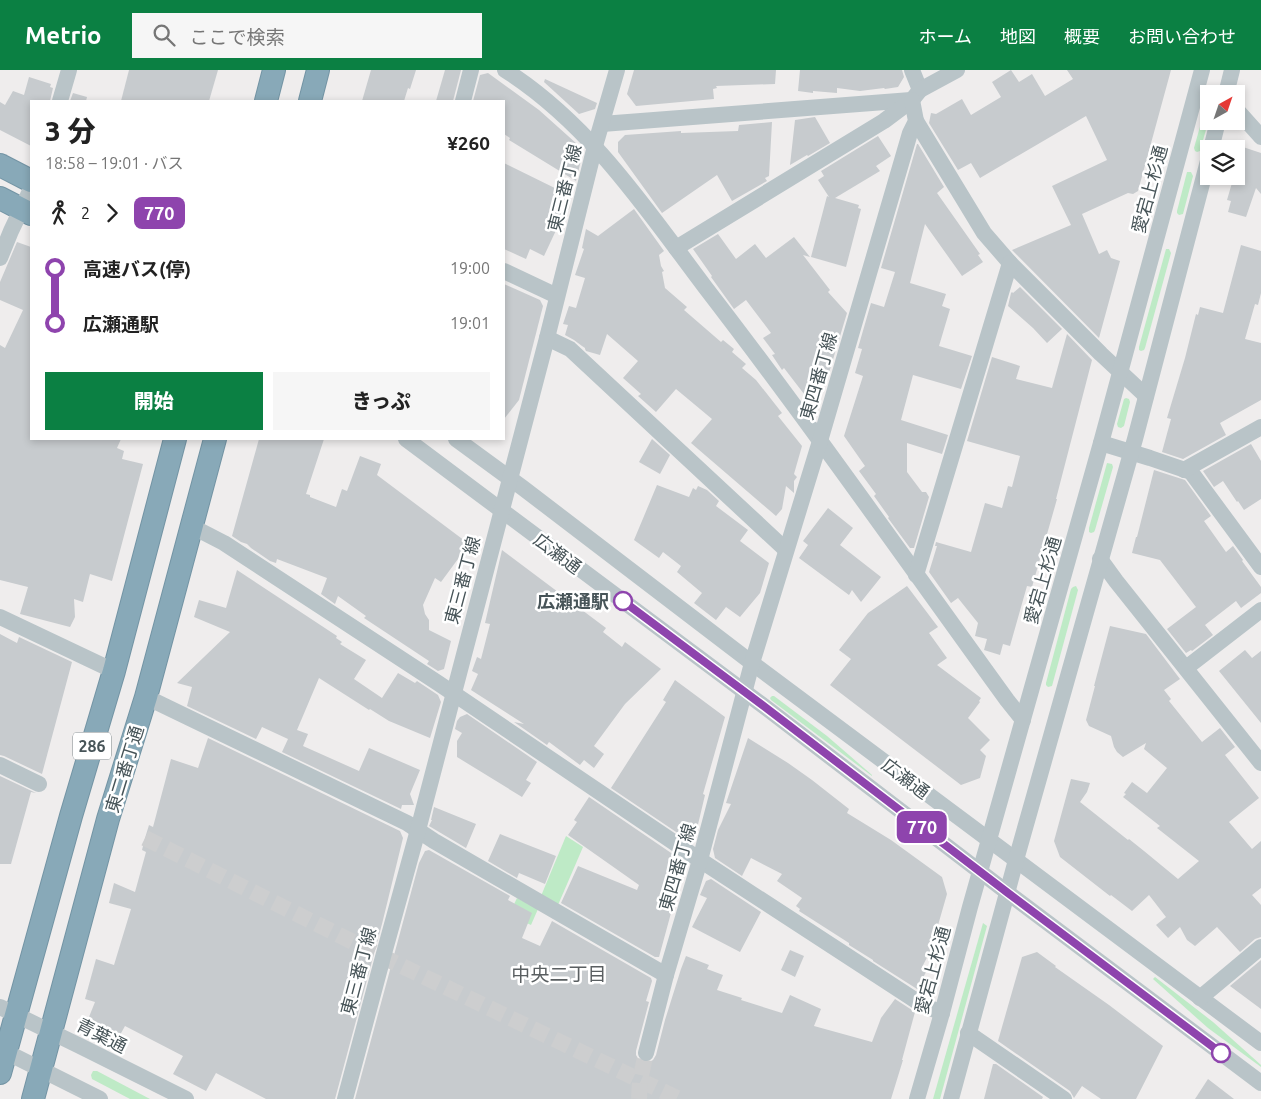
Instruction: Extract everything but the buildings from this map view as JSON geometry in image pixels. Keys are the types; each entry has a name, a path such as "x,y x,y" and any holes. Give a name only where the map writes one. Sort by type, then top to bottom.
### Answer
{"highway":[{"path":"266,100 274,70"},
{"path":"310,100 318,70"},
{"path":"0,164 30,180"},
{"path":"0,198 26,211"},
{"name":"東二番丁通","path":"0,1073 8,1011 71,816 114,671 175,440"},
{"name":"東二番丁通","path":"33,1099 108,819 146,697 215,440"}],"street":[{"path":"60,100 69,70"},
{"path":"463,100 471,70"},
{"path":"505,70 547,102 580,131 635,193 732,321 1023,720"},
{"name":"東三番丁線","path":"345,1099 454,694 595,146 617,70"},
{"path":"912,70 916,95 916,121 984,233 1010,263 1146,396"},
{"path":"676,248 884,121 916,95 956,70"},
{"name":"愛宕上杉通","path":"917,1099 1101,444 1202,70"},
{"path":"1228,85 1232,70"},
{"path":"602,124 916,95"},
{"path":"1245,119 1261,138"},
{"name":"東四番丁線","path":"646,1053 752,663 820,441 910,133 916,121"},
{"path":"951,1099 1146,396 1202,185"},
{"path":"0,258 26,211 30,193"},
{"path":"916,575 1010,263"},
{"path":"505,271 557,296"},
{"path":"547,338 570,349 786,550"},
{"path":"1184,470 1261,427"},
{"name":"広瀬通","path":"407,440 1261,1083"},
{"name":"広瀬通","path":"457,440 752,663 1261,1043"},
{"path":"1101,444 1191,472 1261,566"},
{"path":"191,526 224,543 454,694 700,860 921,1004 942,1013"},
{"path":"1100,559 1261,763"},
{"path":"1186,668 1261,610"},
{"path":"0,617 114,671"},
{"path":"146,697 398,818 666,975"},
{"path":"0,765 39,784"},
{"path":"1200,998 1261,947"},
{"name":"青葉通","path":"8,1011 186,1099"},
{"path":"968,1034 1064,1099"},
{"path":"3,1050 100,1099"}],"green space":[{"path":"1200,127 1200,130 1206,130 1203,140 1200,140 1200,151 1195,151 1194,148"},
{"path":"1187,172 1191,172 1193,176 1183,214 1179,215 1177,211"},
{"path":"1166,249 1169,249 1171,253 1145,348 1141,351 1139,347"},
{"path":"1126,398 1130,402 1124,426 1121,428 1117,424 1124,399"},
{"path":"1107,463 1112,464 1113,467 1095,530 1091,533 1089,528"},
{"path":"1076,586 1078,590 1052,686 1048,687 1046,683 1071,589"},
{"path":"772,696 827,736 872,776 771,700"},
{"path":"566,836 583,847 558,905 541,896"},
{"path":"517,898 538,909 531,925 509,915"},
{"path":"983,923 987,926 940,1099 933,1099"},
{"path":"1155,977 1213,1022 1261,1067 1208,1028 1153,979"},
{"path":"93,1071 97,1071 150,1099 130,1099 92,1079"}],"tunnel":[{"path":"145,838 383,957 679,1099"},
{"path":"639,1099 640,1080 646,1053"}],"bus line":[{"name":"770","path":"623,601 1221,1053"}],"place":[{"name":"広瀬通駅","path":"623,601"}],"district":[{"name":"中央二丁目","path":"559,974"}]}
